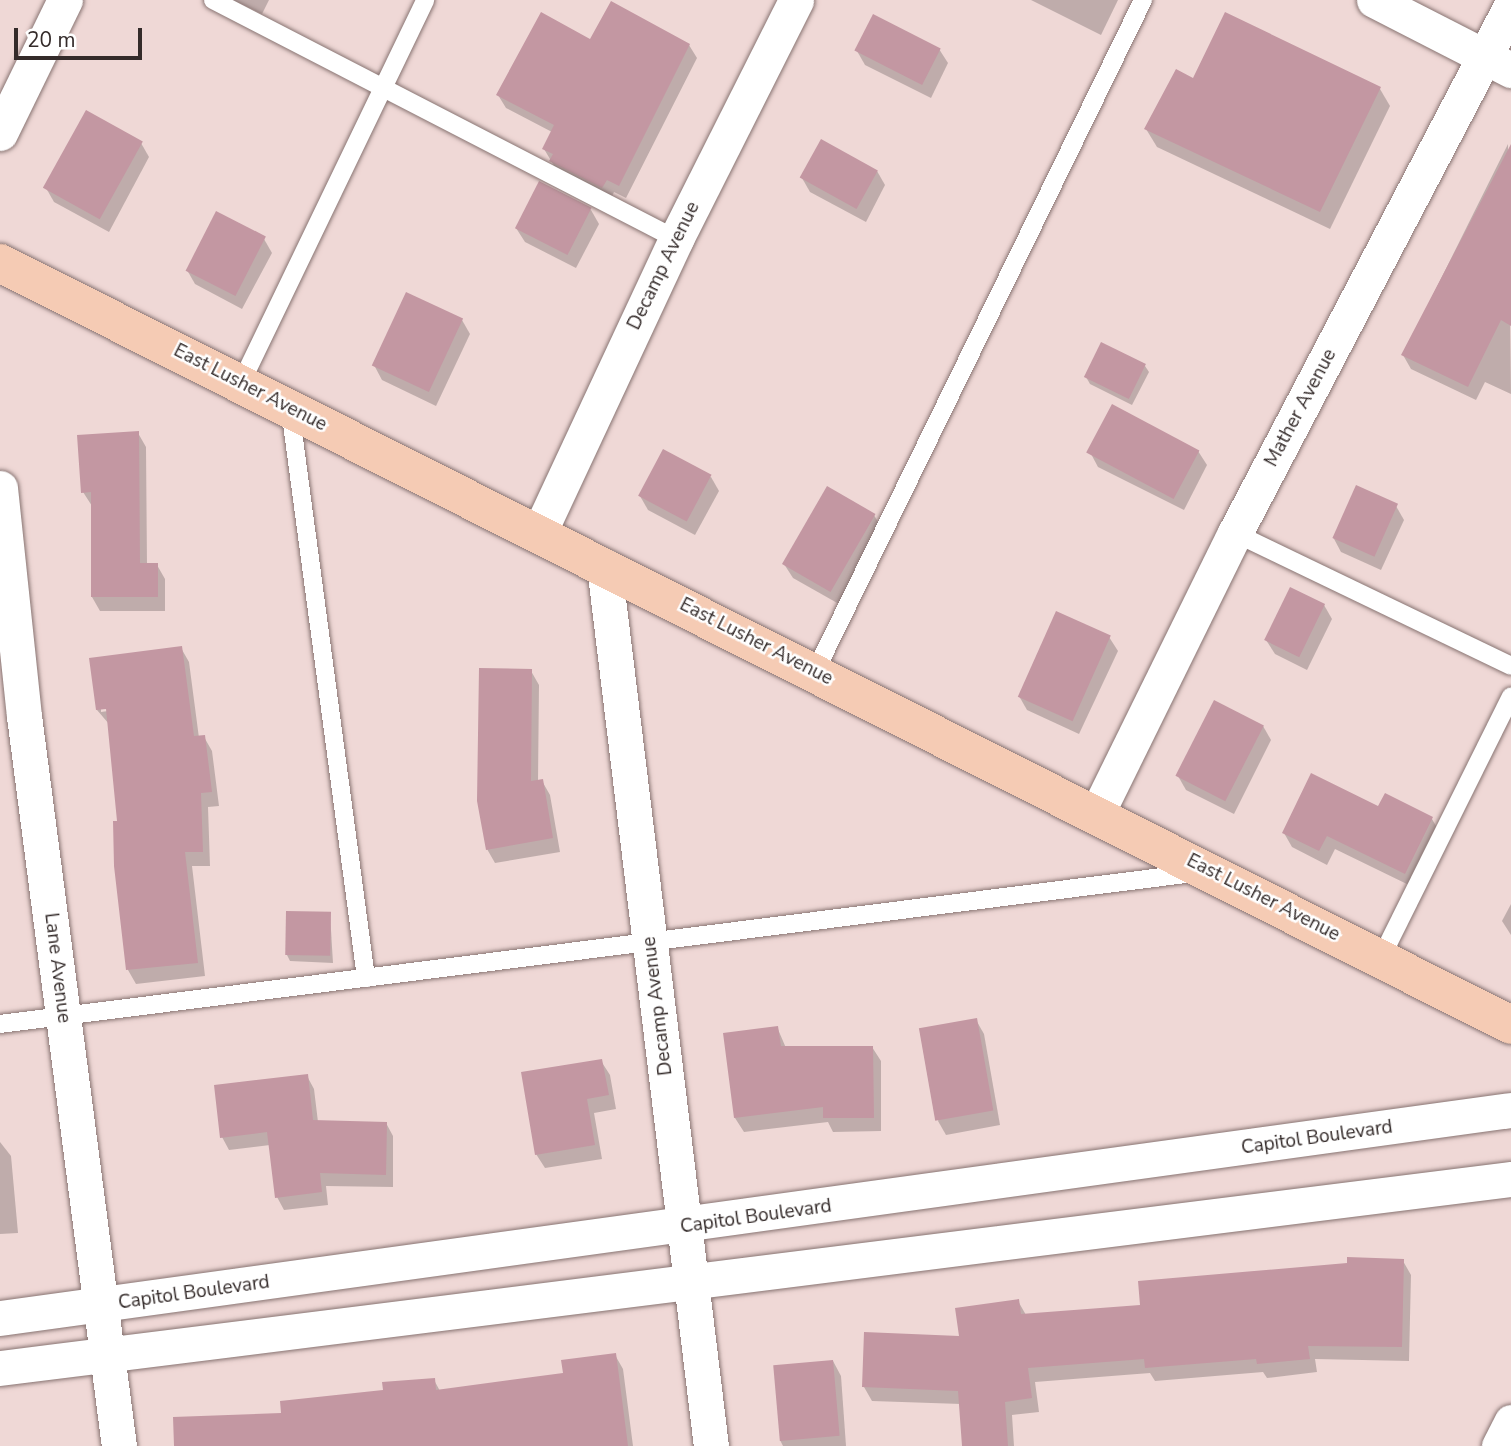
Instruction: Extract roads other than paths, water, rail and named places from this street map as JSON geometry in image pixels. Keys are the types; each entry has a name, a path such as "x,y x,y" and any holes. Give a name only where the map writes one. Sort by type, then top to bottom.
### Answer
{"main road":[{"name":"East Lusher Avenue","path":"0,263 1097,813 1511,1025"}],"street":[{"path":"0,133 65,0"},
{"name":"Decamp Avenue","path":"538,535 676,239 796,0"},
{"path":"1374,0 1498,64"},
{"name":"Mather Avenue","path":"1097,813 1235,533 1498,64 1511,6"},
{"name":"Lane Avenue","path":"0,488 12,717 63,1016 119,1446"},
{"name":"Decamp Avenue","path":"604,566 711,1446"},
{"name":"Capitol Boulevard","path":"0,1318 684,1227 1511,1110"},
{"path":"0,1368 1511,1179"},
{"path":"1499,1446 1511,1422"}],"lane":[{"path":"214,0 676,239"},
{"path":"241,383 425,0"},
{"path":"816,672 1143,0"},
{"path":"290,408 366,978"},
{"path":"1235,533 1511,666"},
{"path":"1381,958 1511,696"},
{"path":"0,1024 1211,871"}]}
